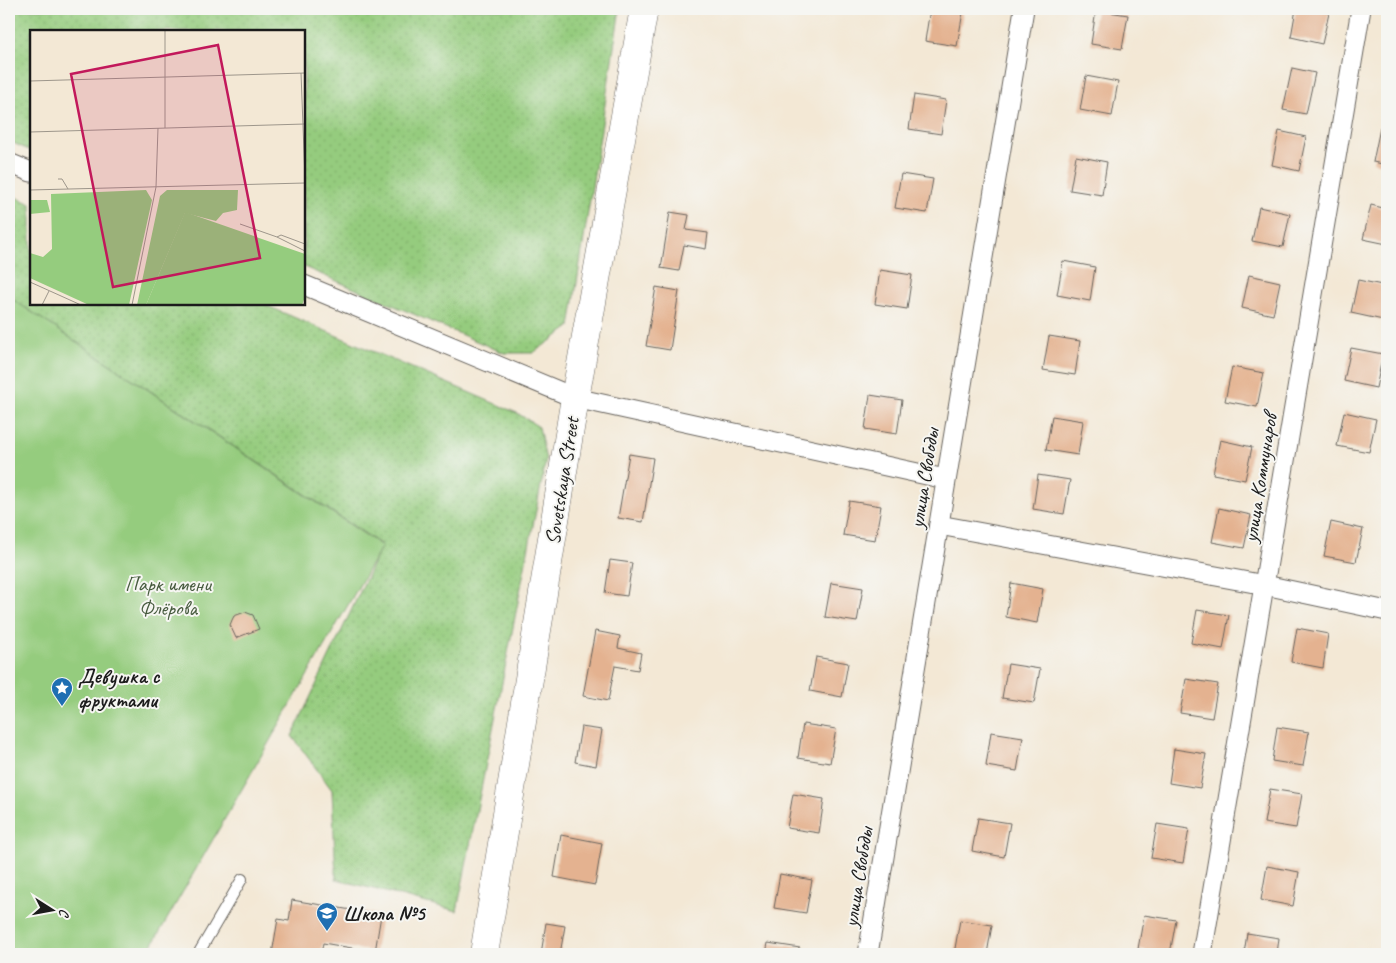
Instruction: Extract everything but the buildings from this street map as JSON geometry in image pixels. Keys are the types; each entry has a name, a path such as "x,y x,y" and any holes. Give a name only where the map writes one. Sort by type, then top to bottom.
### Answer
{"main road":[{"name":"Sovetskaya Street","path":"484,954 575,398 644,9"}],"street":[{"name":"улица Свободы","path":"868,954 1024,9"},
{"name":"улица Коммунаров","path":"1202,954 1361,9"},
{"path":"9,163 30,172"},
{"path":"305,285 575,398 946,479"},
{"path":"939,525 1265,585 1387,611"}],"lane":[{"path":"198,954 242,879"}],"green space":[{"path":"9,9 620,9 570,327 533,353 504,353 305,267 305,30 30,30 30,151 9,141"},
{"path":"9,194 30,204 30,305 265,305 517,413 539,427 546,460 457,911 336,879 332,790 292,736 382,545 9,297"},
{"name":"Парк имени Флёрова","path":"9,297 382,546 147,954 9,954"}],"place":[{"name":"Девушка с фруктами","path":"62,707"},
{"name":"Школа №5","path":"327,932"}]}
